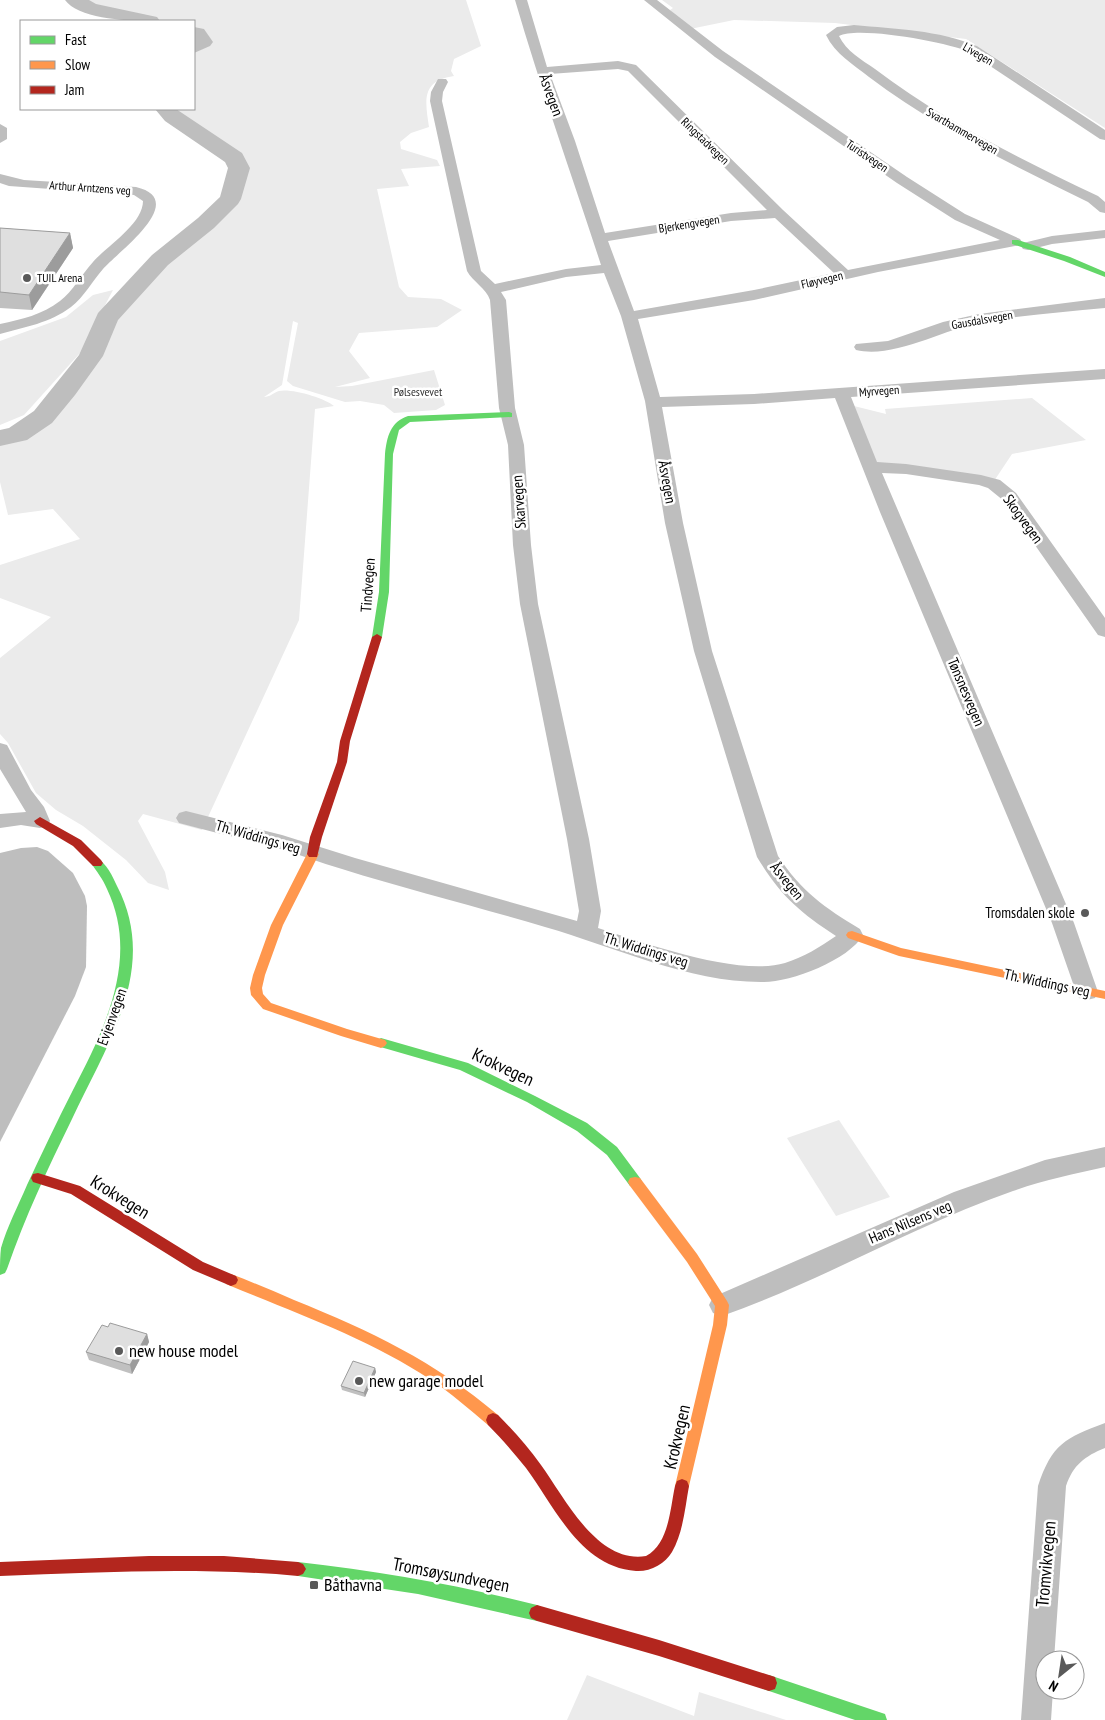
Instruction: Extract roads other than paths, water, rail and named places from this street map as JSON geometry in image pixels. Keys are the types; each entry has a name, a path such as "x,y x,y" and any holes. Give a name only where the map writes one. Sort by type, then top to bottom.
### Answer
{"main road":[{"name":"Turistvegen","path":"1022,244 1067,259 1105,275"},
{"name":"Tindvegen","path":"313,853 316,837 342,762 345,741 381,620 384,592 389,454 392,432 396,425 408,419 508,415"},
{"name":"Evjenvegen","path":"0,1270 16,1226 68,1113 95,1063 118,1010 125,981 127,951 122,910 108,876 83,847 68,835 40,821"},
{"name":"Krokvegen","path":"38,1178 75,1190 198,1266 406,1357 475,1403 495,1422 536,1470 569,1517 588,1539 612,1559 628,1566 650,1562 664,1553 668,1546 720,1324 722,1305 687,1250 619,1158 582,1127 464,1066 345,1033 280,1011 268,1006 261,1000 256,988 262,967 284,911 313,853"},
{"name":"Th. Widdings veg","path":"852,935 899,952 1100,998"},
{"name":"Tromsøysundvegen","path":"0,1569 75,1564 225,1563 285,1567 414,1585 516,1606 597,1628 879,1720"}],"street":[{"name":"Åsvegen","path":"521,0 609,268 629,316 653,402 674,523 701,642 730,741 768,856 784,882 804,903 852,935"},
{"name":"Turistvegen","path":"650,0 719,54 902,180 960,217 991,233 1022,244"},
{"name":"Livegen","path":"832,34 841,30 854,29 937,38 960,43 973,49 1105,136"},
{"name":"Svarthammervegen","path":"832,34 838,45 861,64 942,122 1103,204"},
{"name":"Ringstadvegen","path":"543,71 616,65 632,68 778,213 845,275"},
{"path":"442,82 437,92 436,101 474,271 479,278 494,289 566,273 609,268"},
{"path":"0,128 0,139"},
{"name":"Arthur Arntzens veg","path":"0,178 9,182 24,184 128,189 146,195 150,201 150,208 139,225 99,264 68,303 42,318 0,329"},
{"name":"Bjerkengvegen","path":"600,238 731,217 778,213"},
{"name":"Fløyvegen","path":"629,316 754,295 845,275 1022,244 1105,234"},
{"name":"Skarvegen","path":"494,289 499,304 508,415 516,445 522,545 529,604 578,838 590,911 586,931"},
{"name":"Gausdalsvegen","path":"862,347 877,347 899,343 943,327 973,319 1105,303"},
{"name":"Myrvegen","path":"653,402 754,399 1105,374"},
{"name":"Tønsnesvegen","path":"841,393 889,512 979,720 1063,923 1100,998"},
{"name":"Skogvegen","path":"872,467 906,469 974,479 989,482 999,488 1010,497 1105,631"},
{"path":"0,750 23,793 34,807 40,821"},
{"name":"Evjenvegen","path":"0,821 21,818 40,821"},
{"name":"Th. Widdings veg","path":"186,818 273,840 586,931 685,963 726,972 777,973 798,968 829,953 852,935"},
{"name":"Hans Nilsens veg","path":"722,1305 762,1290 885,1232 961,1200 1045,1170 1105,1157"},
{"name":"Tromvikvegen","path":"1036,1720 1052,1486 1058,1468 1071,1450 1105,1435"}],"waterway":[{"path":"74,0 90,8 145,20"},
{"path":"195,33 203,42 195,46"},
{"path":"0,438 18,434 43,417 91,356 107,318 160,260 206,223 230,199 239,168 234,158 172,117 166,110"}],"place":[{"name":"TUIL Arena","path":"27,278"},
{"name":"Tromsdalen skole","path":"1085,913"},
{"name":"new house model","path":"119,1351"},
{"name":"new garage model","path":"359,1381"},
{"name":"Båthavna","path":"314,1585"}],"park label":[{"name":"Pølsesvevet","path":"418,392"}]}
